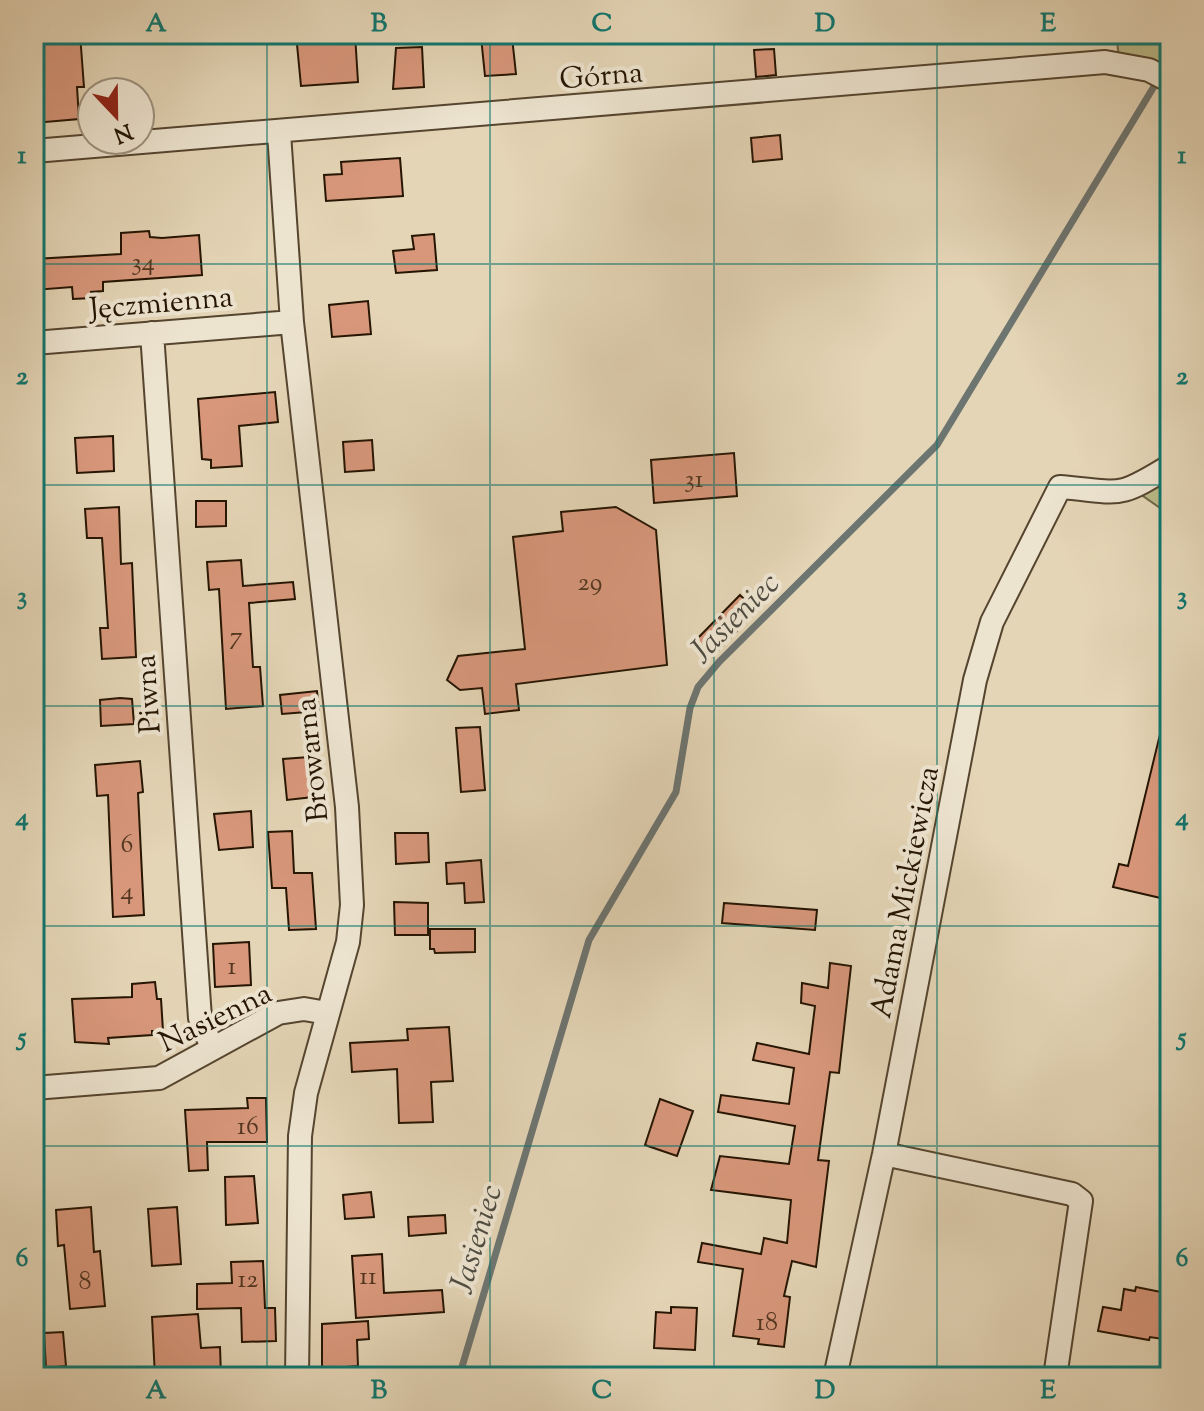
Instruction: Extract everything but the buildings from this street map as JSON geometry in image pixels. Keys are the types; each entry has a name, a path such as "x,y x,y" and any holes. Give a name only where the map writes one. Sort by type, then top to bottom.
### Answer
{"street":[{"name":"Górna","path":"34,151 1105,62 1163,77"},
{"name":"Browarna","path":"279,133 292,322 347,807 352,905 348,942 306,1093 300,1136 297,1377"},
{"name":"Jęczmienna","path":"34,343 292,322"},
{"name":"Piwna","path":"152,333 200,1018 212,1048"},
{"name":"Adama Mickiewicza","path":"835,1377 884,1154 975,680 992,622 1060,487 1115,495 1133,489 1170,466"},
{"name":"Nasienna","path":"34,1088 159,1078 278,1013 304,1009 327,1013"},
{"path":"884,1154 1072,1194 1081,1201 1055,1377"}],"green space":[{"path":"1116,34 1170,34 1170,64 1119,57"},
{"path":"1170,466 1170,515 1133,489"}],"waterway":[{"name":"Jasieniec","path":"459,1377 589,940 676,792 690,708 698,687 719,662 937,445 1170,60"}]}
